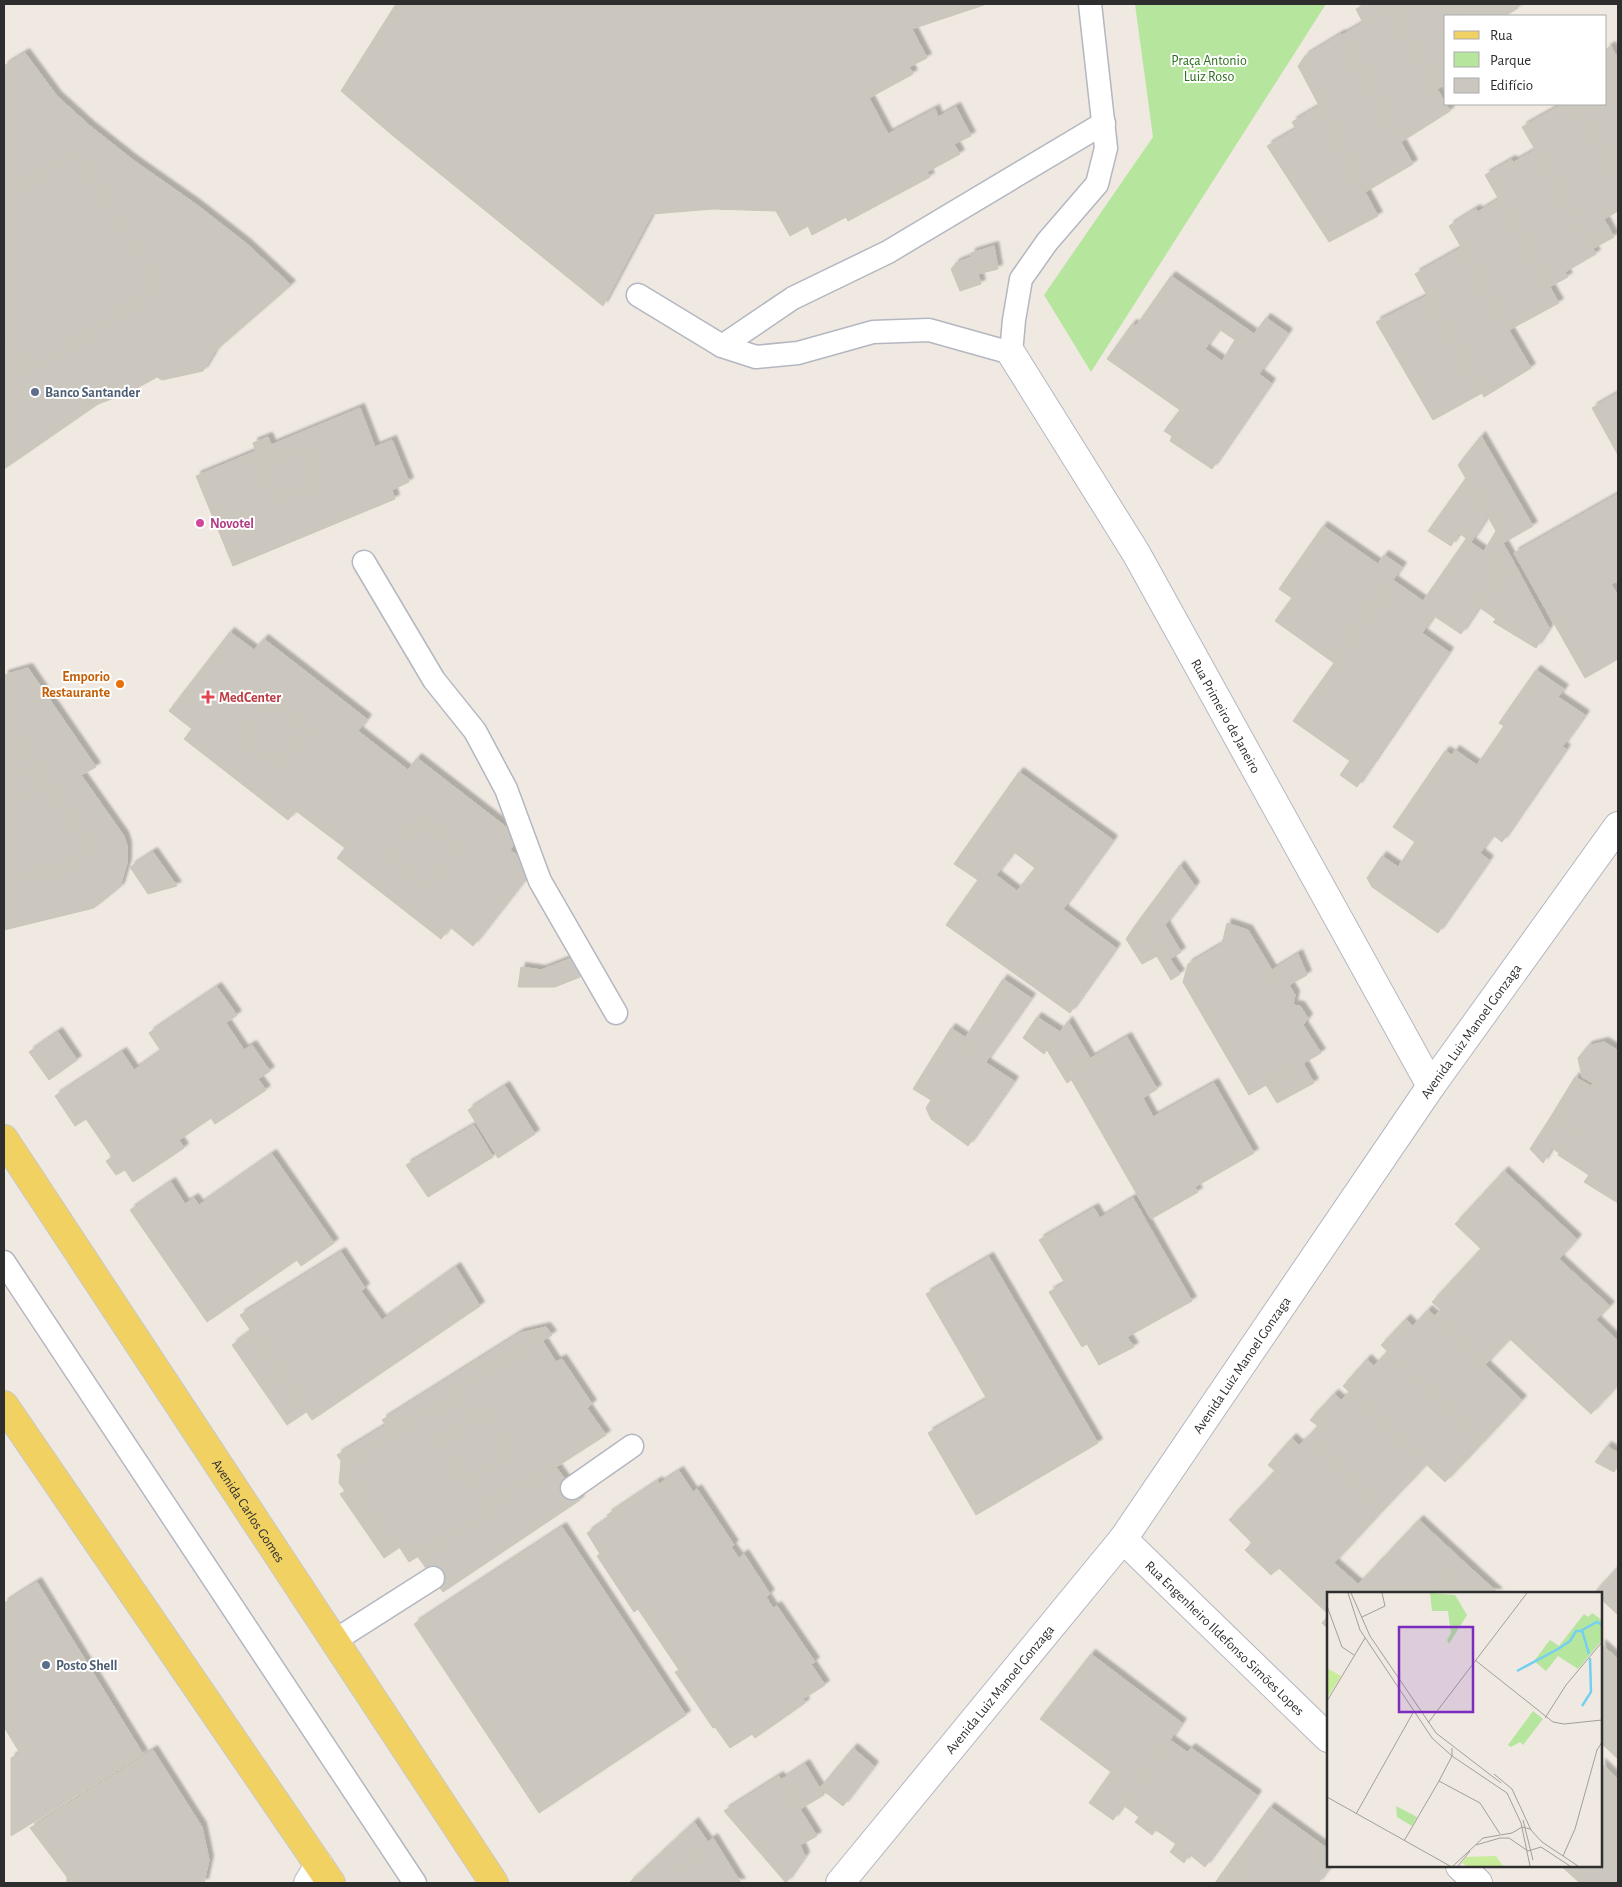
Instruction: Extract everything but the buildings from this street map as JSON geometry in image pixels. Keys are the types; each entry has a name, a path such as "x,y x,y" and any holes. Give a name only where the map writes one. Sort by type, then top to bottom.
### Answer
{"main road":[{"name":"Avenida Carlos Gomes","path":"4,1139 494,1883"},
{"path":"4,1406 319,1877"}],"street":[{"name":"Rua Primeiro de Janeiro","path":"1011,353 1136,553 1431,1086"},
{"name":"Avenida Luiz Manoel Gonzaga","path":"840,1883 1123,1539 1431,1086 1618,826"},
{"name":"Rua Engenheiro Ildefonso Simões Lopes","path":"1123,1539 1327,1737"},
{"path":"1461,1867 1478,1883"}],"lane":[{"path":"638,295 722,346 756,357 798,353 873,332 929,330 1011,353 1021,279 1047,242 1097,184 1106,148 1090,4"},
{"path":"722,346 793,298 888,252 1104,123"},
{"path":"364,562 434,680 475,731 506,789 540,881 616,1013"},
{"path":"4,1262 415,1883"},
{"path":"572,1488 632,1446"},
{"path":"334,1641 433,1578"}],"green space":[{"name":"Praça Antonio Luiz Roso","path":"1135,4 1326,4 1091,372 1044,295 1153,137"}],"place":[{"name":"Banco Santander","path":"35,392"},
{"name":"Novotel","path":"200,523"},
{"name":"Emporio Restaurante","path":"120,684"},
{"name":"MedCenter","path":"208,697"},
{"name":"Posto Shell","path":"46,1665"}]}
